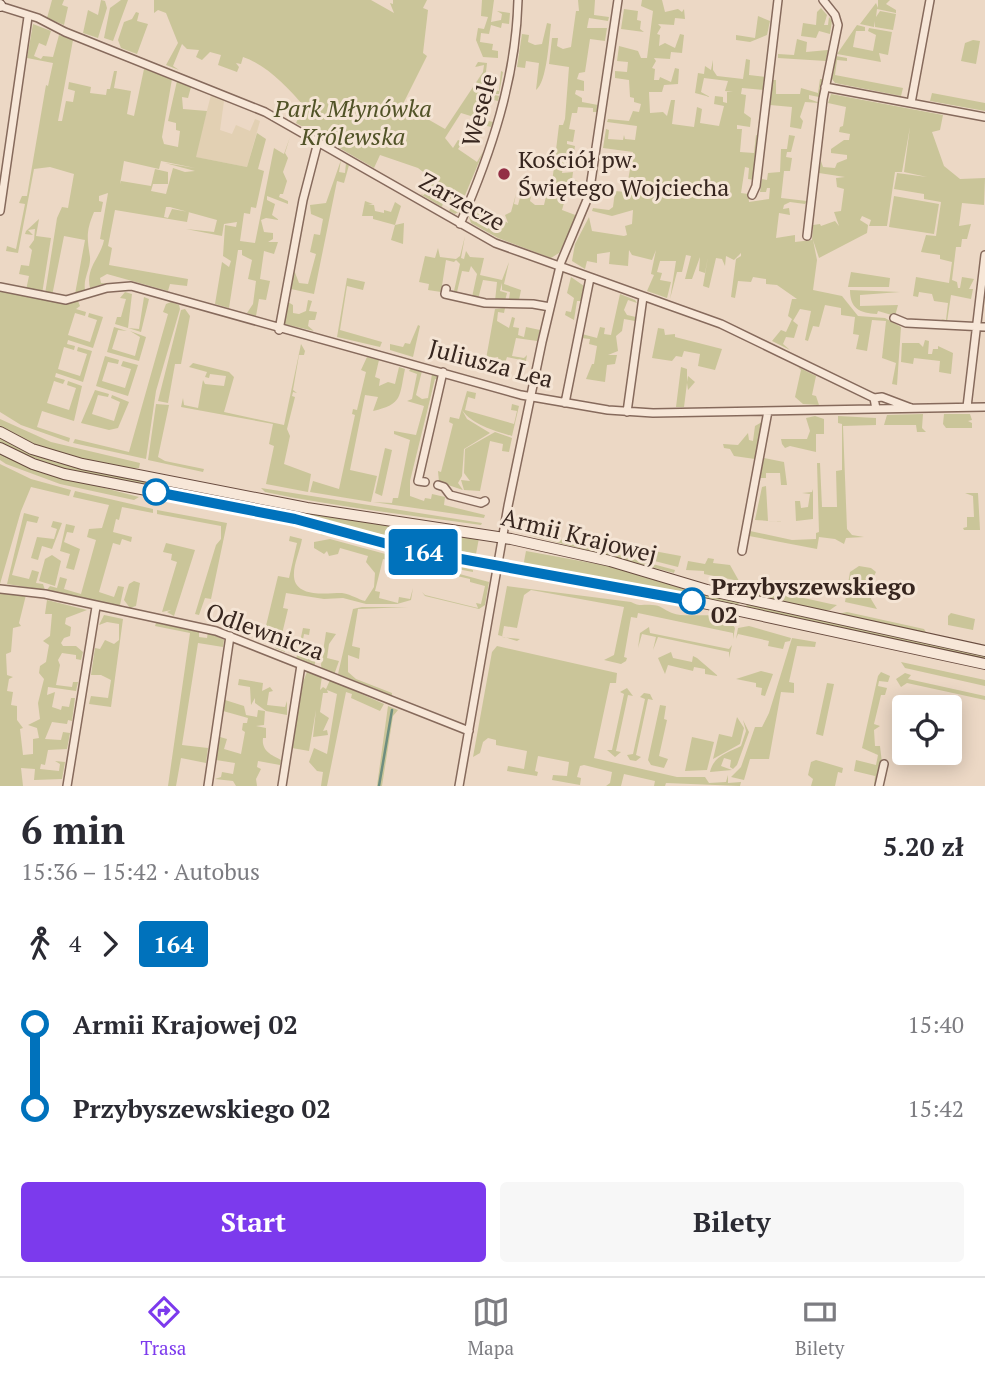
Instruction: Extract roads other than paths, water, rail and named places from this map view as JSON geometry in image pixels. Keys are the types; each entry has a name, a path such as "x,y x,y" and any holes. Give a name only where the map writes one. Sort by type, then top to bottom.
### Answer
{"main road":[{"name":"Armii Krajowej","path":"0,432 32,449 82,464 307,508 504,537 610,561 699,589 985,651"},
{"name":"Armii Krajowej","path":"0,448 33,464 64,474 295,519 406,549 689,600 985,664"}],"street":[{"name":"Wesele","path":"460,224 485,166 511,66 518,0"},
{"path":"459,786 498,567 550,307 560,268 589,195 618,0"},
{"path":"752,195 756,186 778,0"},
{"path":"807,236 825,88 838,25 831,10 822,0"},
{"path":"911,103 930,0"},
{"name":"Zarzecze","path":"0,6 251,106 509,249 730,328 874,398 889,399 912,408"},
{"path":"0,211 28,17"},
{"path":"825,88 985,117"},
{"path":"279,330 302,202 318,142"},
{"path":"967,407 985,256"},
{"path":"565,403 590,278"},
{"name":"Juliusza Lea","path":"0,287 66,300 105,289 131,286 279,330 531,397 627,412 985,407"},
{"path":"446,289 445,293 485,303 550,307"},
{"path":"627,412 643,296"},
{"path":"894,318 906,323 985,327"},
{"path":"425,482 418,481 443,372"},
{"path":"874,398 876,409"},
{"path":"742,551 768,411"},
{"path":"438,485 444,487 450,495 481,503 485,501"},
{"name":"Odlewnicza","path":"0,589 45,594 207,629 469,731"},
{"path":"67,786 96,607"},
{"path":"208,786 230,636"},
{"path":"282,786 302,665"},
{"path":"879,786 884,764"}],"waterway":[{"path":"379,786 392,710"}],"place":[{"name":"Kościół pw. Świętego Wojciecha","path":"504,174"},
{"name":"Przybyszewskiego 02","path":"692,601"}],"park label":[{"name":"Park Młynówka Królewska","path":"353,123"}]}
